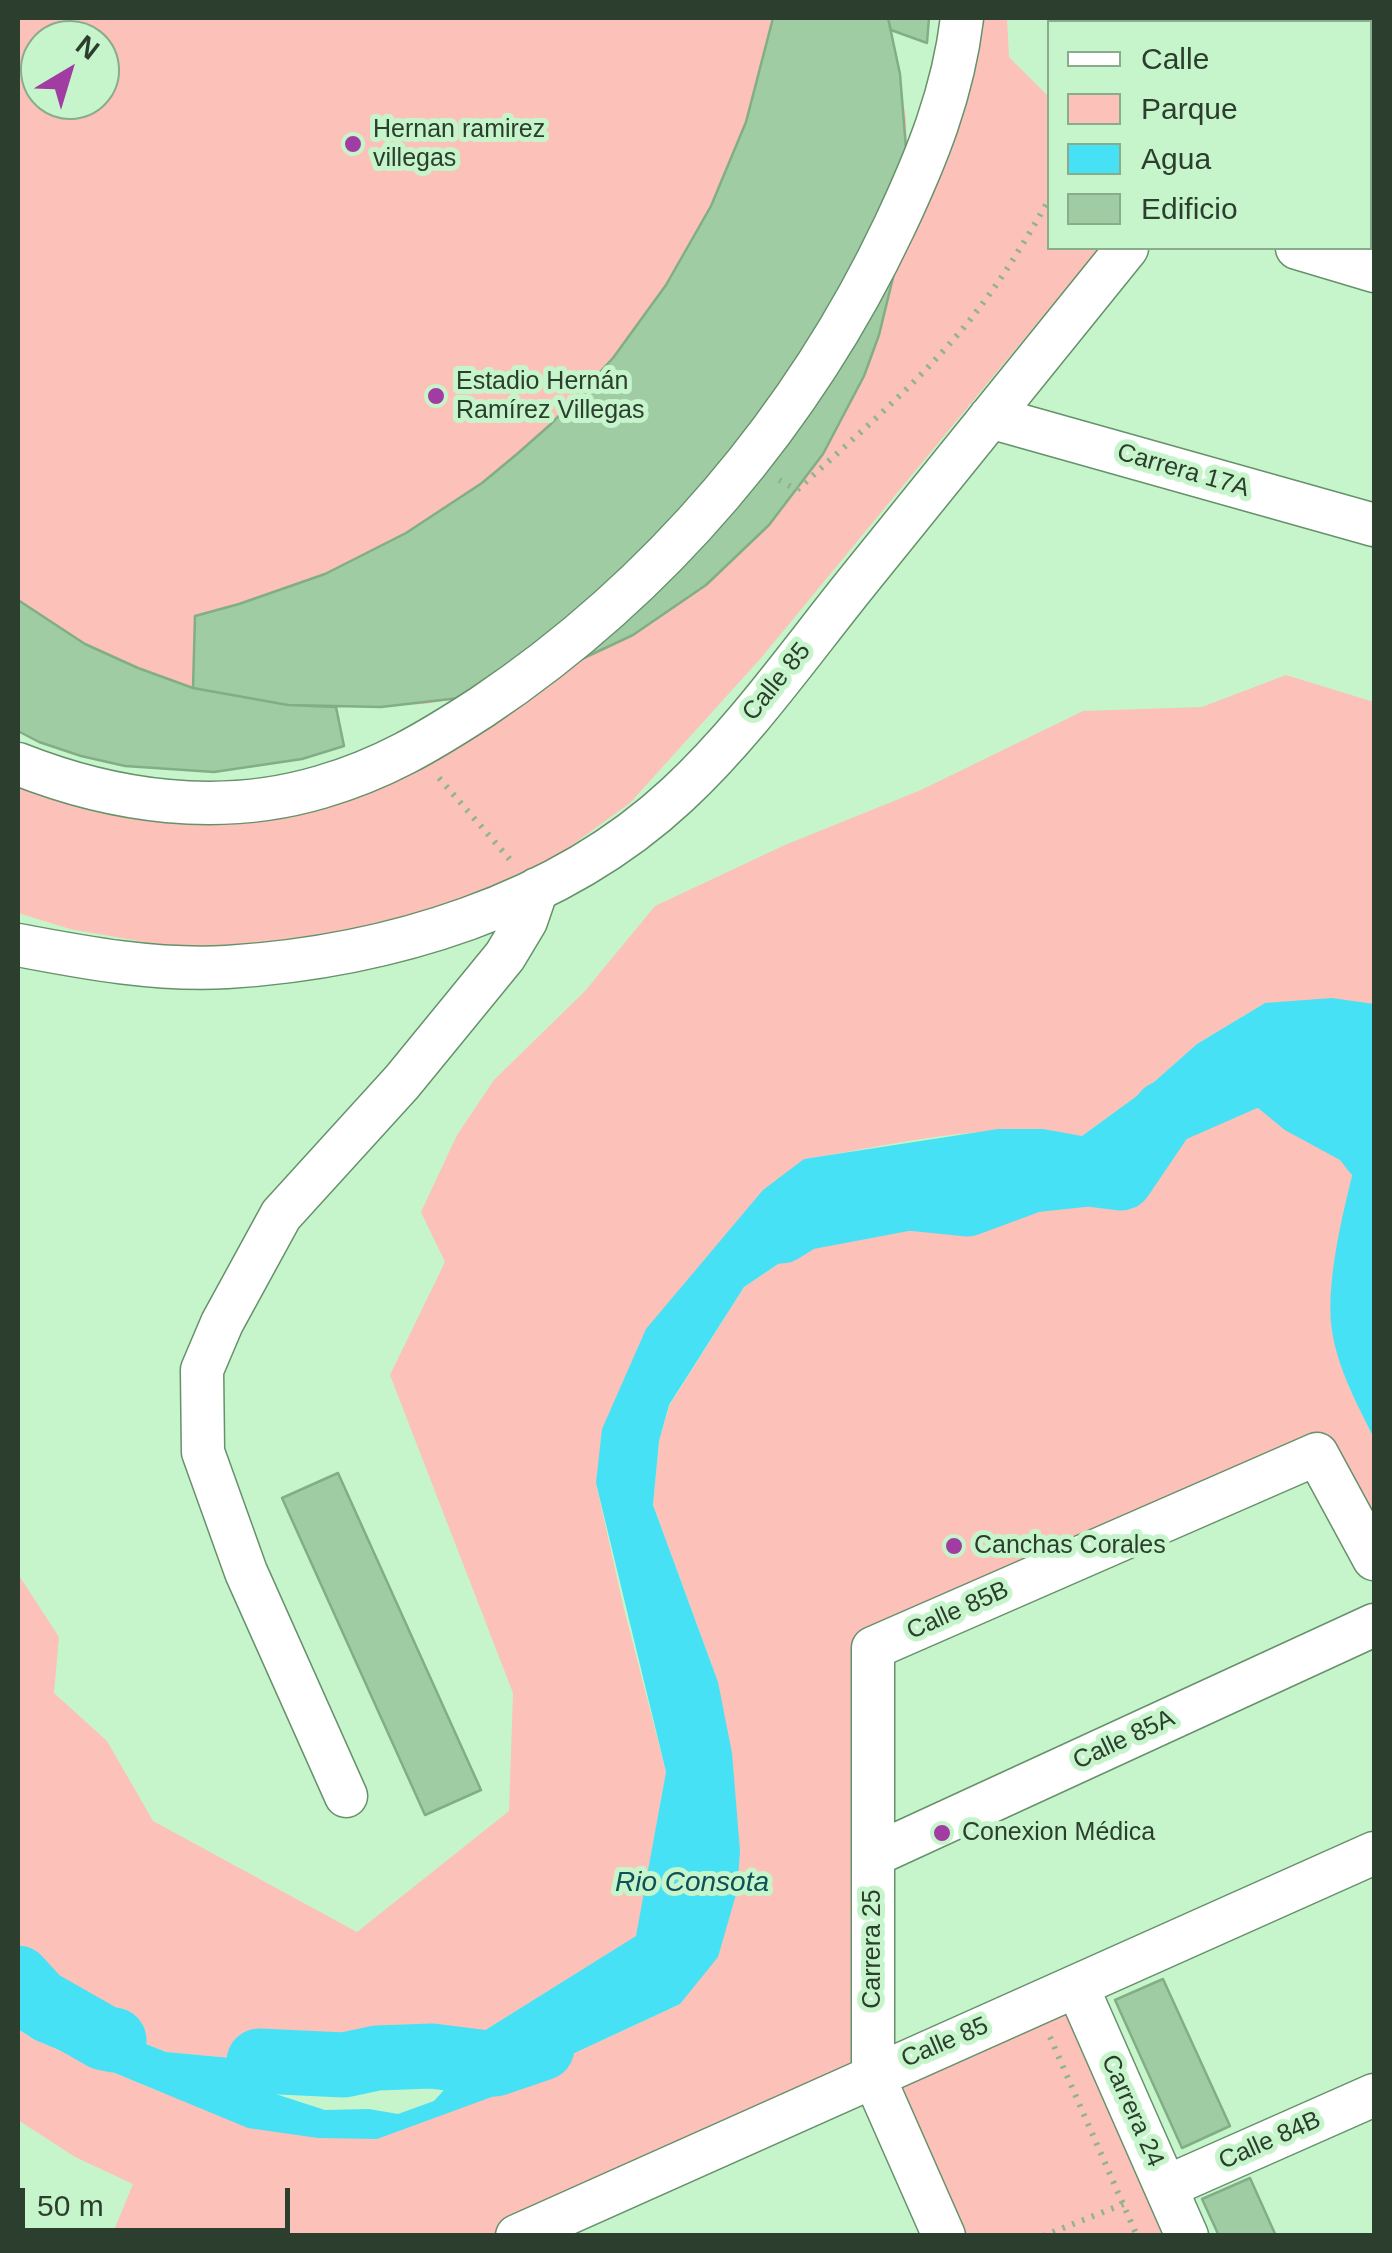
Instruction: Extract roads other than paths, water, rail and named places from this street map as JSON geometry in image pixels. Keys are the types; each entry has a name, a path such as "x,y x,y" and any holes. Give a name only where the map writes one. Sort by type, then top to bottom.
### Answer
{"street":[{"path":"18,764 58,780 160,801 213,803 265,799 366,773 414,751 512,686 613,605 660,560 747,463 822,358 886,244 932,146 946,104 962,18"},
{"name":"Calle 85","path":"18,945 149,966 225,967 273,962 436,931 581,866 637,829 718,754 1125,250"},
{"path":"1304,250 1374,271"},
{"name":"Carrera 17A","path":"990,418 1374,525"},
{"path":"346,1796 246,1572 203,1452 202,1370 222,1323 281,1215 402,1082 504,956 526,922 537,889"},
{"name":"Calle 85B","path":"873,1648 1317,1454 1374,1559"},
{"name":"Calle 85A","path":"874,1855 1374,1625"},
{"name":"Carrera 25","path":"873,1648 873,2074 944,2236"},
{"name":"Calle 85","path":"516,2236 1374,1853"},
{"name":"Carrera 24","path":"1077,1986 1187,2236"},
{"name":"Calle 84B","path":"1166,2188 1374,2095"}],"water":[{"name":"Rio Consota","path":"1332,998 1374,1004 1374,1438 1339,1359 1330,1309 1339,1233 1362,1135 1336,1090 1301,1069 1263,1070 1222,1087 1157,1173 1032,1180 866,1205 744,1287 669,1405 659,1441 653,1505 718,1682 732,1753 740,1851 737,1891 718,1957 680,2004 551,2064 508,2091 377,2139 318,2138 248,2128 35,2040 18,2029 18,1978 39,2001 166,2052 264,2061 479,2034 636,1936 666,1772 596,1483 602,1429 646,1329 763,1190 804,1159 998,1129 1043,1129 1082,1136 1145,1090 1197,1044 1265,1003","holes":["377,2058 455,2059 453,2080 434,2101 398,2114 369,2109 325,2110 257,2088"]}],"waterway":[{"path":"781,1231 802,1218 908,1198 967,1204 1032,1180 1089,1174 1121,1178 1165,1113 1263,1070 1303,1103 1362,1135 1374,1151"},
{"path":"18,1978 39,2001 114,2040"},
{"path":"259,2061 344,2065 377,2058 432,2056 495,2064 542,2048"}],"place":[{"name":"Hernan ramirez villegas","path":"353,144"},
{"name":"Estadio Hernán Ramírez Villegas","path":"436,396"},
{"name":"Canchas Corales","path":"954,1546"},
{"name":"Conexion Médica","path":"942,1833"}]}
